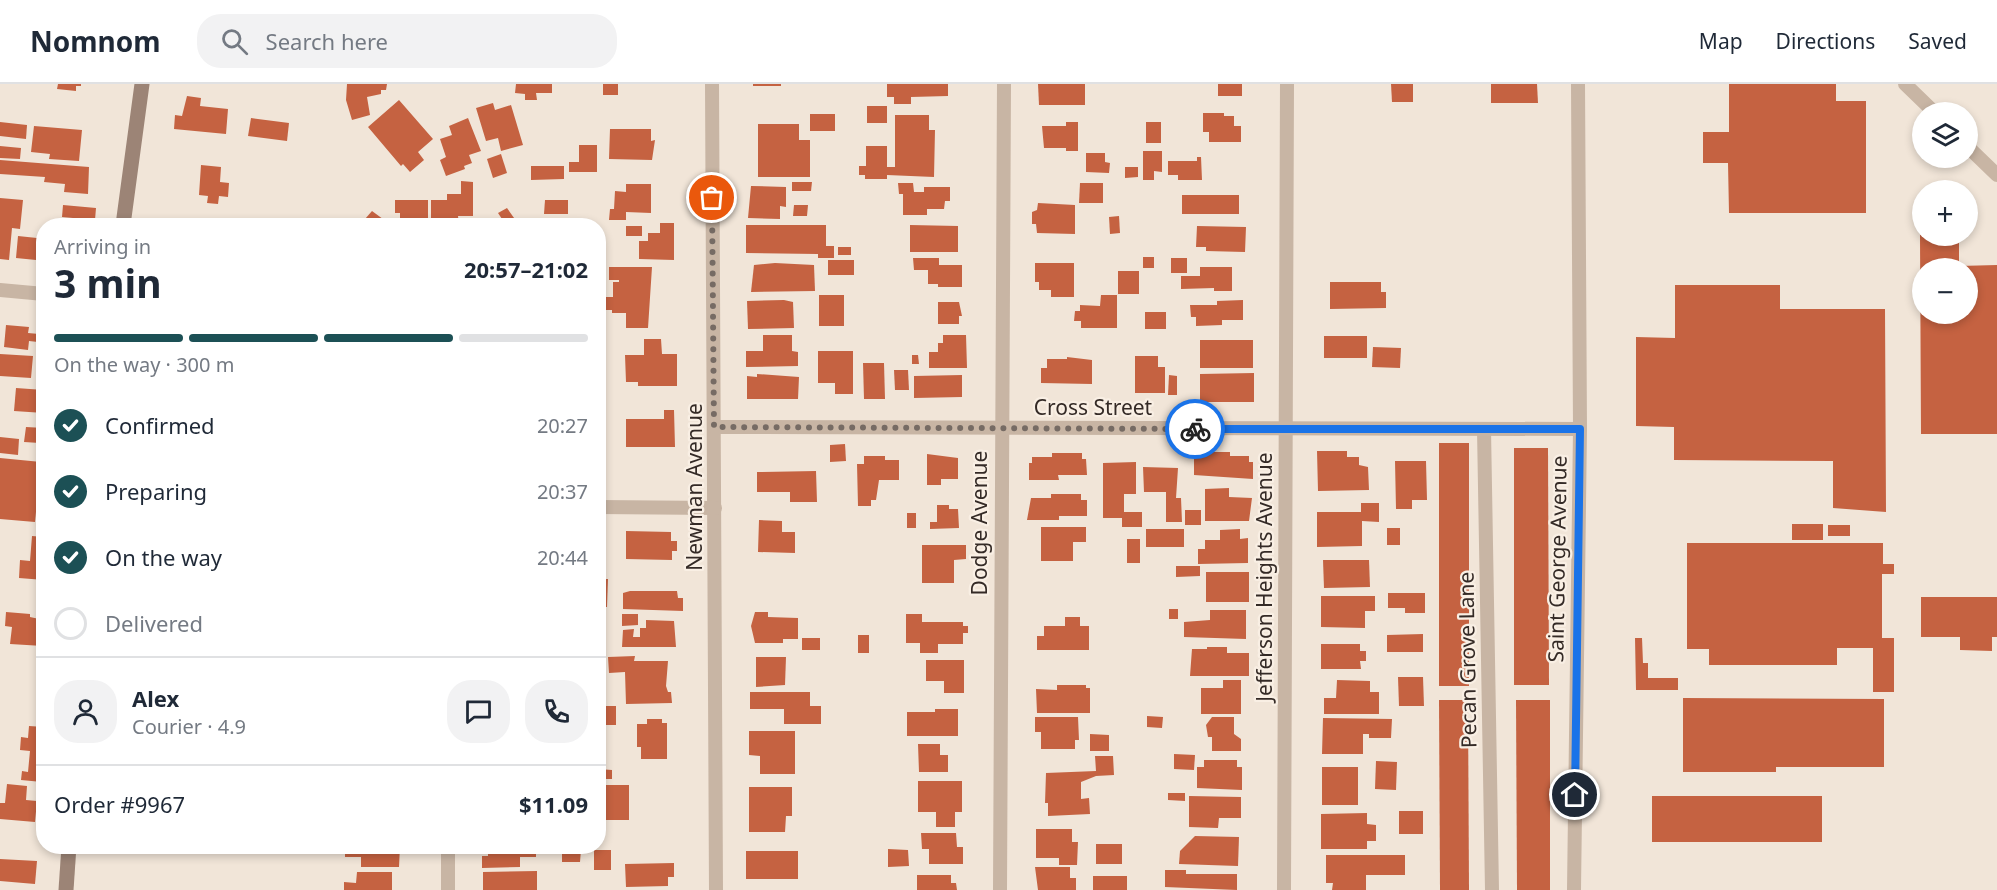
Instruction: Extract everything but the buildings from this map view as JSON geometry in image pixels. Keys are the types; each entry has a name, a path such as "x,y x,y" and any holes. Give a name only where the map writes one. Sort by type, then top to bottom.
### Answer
{"main road":[{"path":"124,218 142,84"},
{"path":"66,890 68,854"}],"street":[{"name":"Newman Avenue","path":"712,84 716,890"},
{"name":"Dodge Avenue","path":"1000,890 1000,427 1004,84"},
{"name":"Jefferson Heights Avenue","path":"1284,890 1287,84"},
{"name":"Saint George Avenue","path":"1574,890 1580,429 1578,84"},
{"path":"1905,84 1924,102"},
{"path":"1978,157 1997,175"},
{"path":"0,290 36,293"},
{"name":"Cross Street","path":"714,427 1580,429"},
{"name":"Pecan Grove Lane","path":"1484,429 1492,890"},
{"path":"606,507 715,508"},
{"path":"448,854 448,890"}],"way so far":[{"path":"712,198 714,427 1195,429"}],"route":[{"path":"1195,429 1580,429 1575,795"}]}
